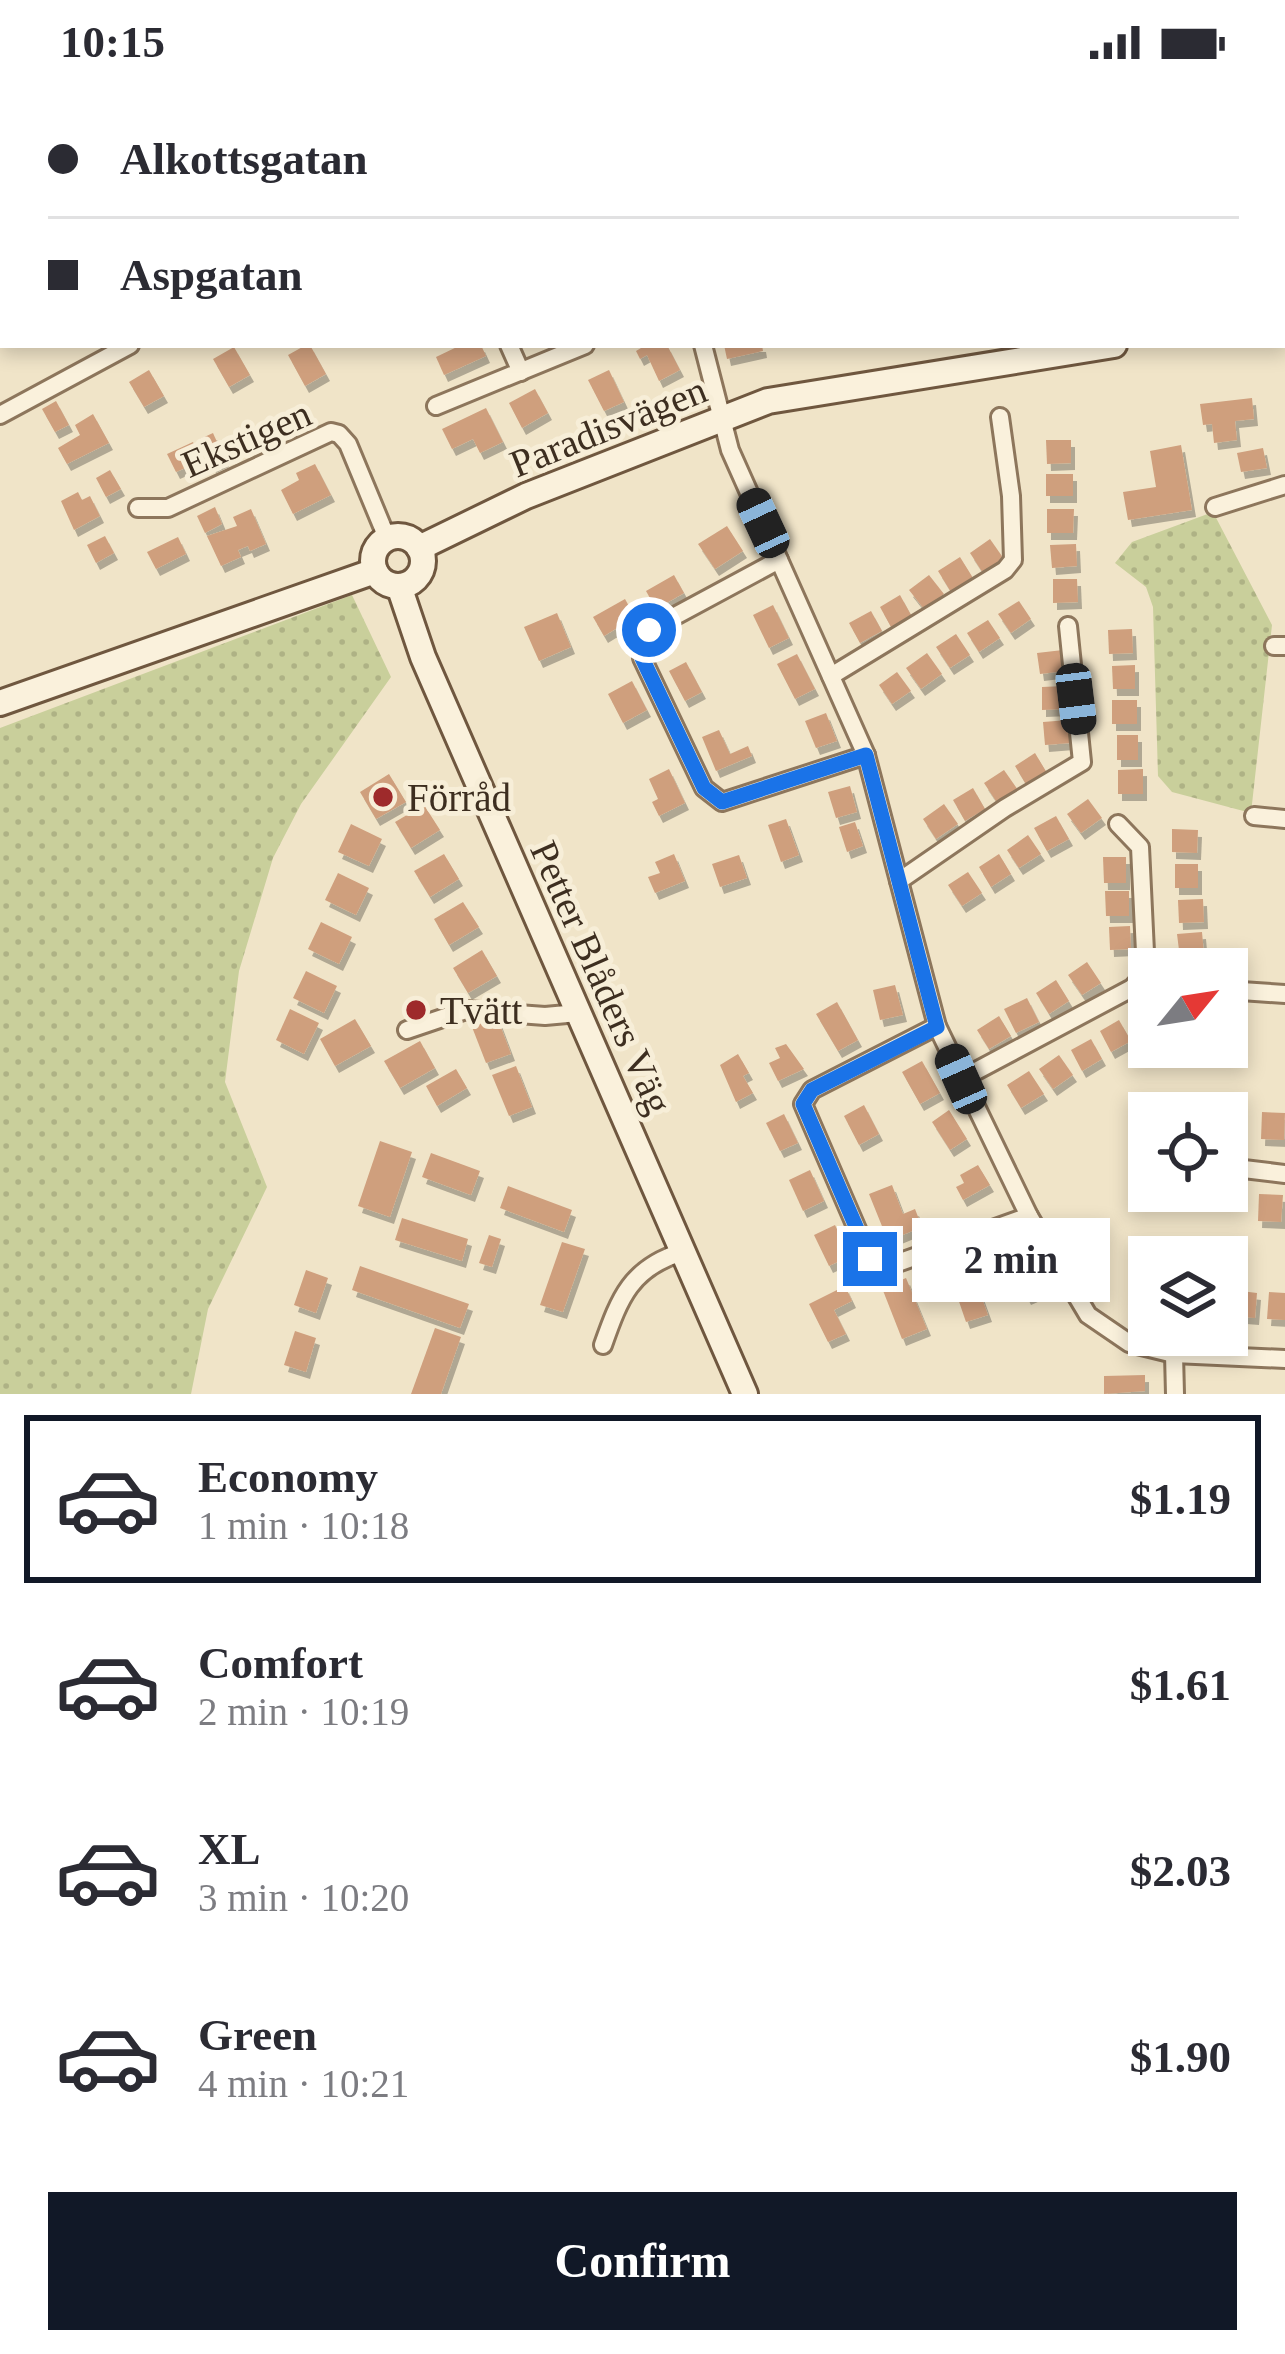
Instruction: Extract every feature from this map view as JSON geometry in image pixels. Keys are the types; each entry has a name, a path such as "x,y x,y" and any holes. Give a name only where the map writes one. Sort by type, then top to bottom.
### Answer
{"street":[{"path":"0,415 124,348"},
{"path":"510,348 521,372"},
{"path":"436,406 578,348"},
{"path":"704,348 730,450 866,755 937,1027 1030,1216 1088,1315 1128,1342"},
{"name":"Paradisvägen","path":"419,548 526,496 768,401 1086,348"},
{"path":"831,676 1005,570 1013,560 1000,417"},
{"name":"Ekstigen","path":"138,508 168,508 331,431 348,444 387,538"},
{"path":"1215,507 1285,485"},
{"path":"387,538 409,538 419,548 423,556 415,580 399,586 385,582 375,571 376,548 387,538"},
{"path":"779,560 649,630 642,658 704,788 722,802 866,755"},
{"path":"0,704 375,571"},
{"name":"Petter Blåders Väg","path":"399,586 423,657 745,1394"},
{"path":"899,881 1082,762 1068,626"},
{"path":"1254,816 1285,819"},
{"path":"961,1079 1132,988 1146,973 1140,847 1118,824"},
{"path":"1248,992 1285,994"},
{"path":"407,1030 466,1010 545,1016 578,1013"},
{"path":"937,1027 812,1090 803,1104 870,1259 889,1266 1030,1216"},
{"path":"1248,1170 1285,1174"},
{"path":"602,1345 629,1285 658,1259 682,1252"},
{"path":"1174,1356 1175,1394"},
{"path":"1218,1356 1285,1359"}],"green space":[{"path":"1213,512 1272,625 1251,813 1172,792 1158,776 1153,607 1146,587 1115,563 1132,542"},
{"path":"352,595 391,677 301,804 273,858 239,971 225,1082 267,1187 208,1309 191,1394 0,1394 0,728"}],"building":[{"path":"235,348 250,375 229,387 213,359"},
{"path":"312,348 326,374 305,386 288,355"},
{"path":"455,348 482,348 486,356 444,375 436,357"},
{"path":"669,348 680,370 659,381 647,355 640,359 636,351"},
{"path":"725,348 762,348 763,351 727,359"},
{"path":"149,370 164,396 144,407 129,382"},
{"path":"609,370 624,402 604,411 588,380"},
{"path":"535,389 548,413 522,428 509,403"},
{"path":"1252,398 1254,419 1235,421 1237,440 1214,443 1212,424 1203,425 1200,404"},
{"path":"56,401 69,425 55,432 42,409"},
{"path":"486,408 503,442 480,453 473,439 452,449 442,429"},
{"path":"93,414 109,443 67,464 58,448 80,435 75,425"},
{"path":"213,433 225,460 212,466 200,439"},
{"path":"1046,440 1071,440 1071,463 1047,464"},
{"path":"193,442 201,461 176,472 167,454"},
{"path":"1181,445 1192,510 1128,520 1123,492 1156,487 1150,451"},
{"path":"1263,448 1267,468 1241,472 1237,453"},
{"path":"315,464 331,495 293,514 281,490 299,480 296,473"},
{"path":"110,470 121,489 106,497 96,478"},
{"path":"1046,474 1073,474 1073,496 1046,496"},
{"path":"78,492 82,500 90,496 100,516 74,530 61,501"},
{"path":"215,507 222,524 205,533 197,516"},
{"path":"251,509 266,544 238,550 241,557 221,566 207,536 237,526 233,517"},
{"path":"1047,509 1074,509 1073,533 1047,533"},
{"path":"727,526 743,551 715,569 698,544"},
{"path":"105,536 114,553 96,563 87,545"},
{"path":"178,537 186,554 156,569 147,552"},
{"path":"990,539 1004,559 983,573 970,553"},
{"path":"1076,544 1077,566 1052,568 1050,545"},
{"path":"960,557 973,578 951,592 938,571"},
{"path":"674,575 684,593 656,609 646,591"},
{"path":"929,575 944,594 924,609 909,590"},
{"path":"1053,579 1077,579 1078,602 1053,603"},
{"path":"900,595 911,615 891,627 880,607"},
{"path":"625,599 635,617 604,636 593,617"},
{"path":"1019,601 1031,619 1011,633 998,614"},
{"path":"773,605 789,638 769,648 753,615"},
{"path":"871,611 882,631 860,643 849,623"},
{"path":"557,613 571,647 539,661 524,627"},
{"path":"988,620 1000,638 979,652 967,633"},
{"path":"1132,629 1133,653 1109,654 1108,630"},
{"path":"956,634 970,655 950,668 936,647"},
{"path":"1063,650 1065,671 1040,674 1037,653"},
{"path":"927,653 942,674 921,689 906,668"},
{"path":"797,654 815,689 795,699 777,664"},
{"path":"686,662 702,692 685,701 669,671"},
{"path":"1135,665 1135,689 1113,689 1112,666"},
{"path":"897,672 911,691 892,704 879,685"},
{"path":"632,681 647,710 623,723 608,694"},
{"path":"1064,686 1065,709 1042,710 1042,687"},
{"path":"1112,700 1137,700 1137,724 1112,724"},
{"path":"826,713 837,741 816,748 805,721"},
{"path":"1068,720 1070,743 1045,745 1043,722"},
{"path":"719,730 730,754 748,746 752,756 716,771 702,737"},
{"path":"1117,735 1138,735 1138,760 1117,760"},
{"path":"1035,753 1047,773 1027,786 1015,766"},
{"path":"669,769 685,803 659,816 649,779"},
{"path":"1143,769 1143,794 1118,794 1118,770"},
{"path":"1004,770 1018,790 998,804 984,783"},
{"name":"Förråd","path":"389,774 406,802 376,819 360,792"},
{"path":"850,786 857,812 836,818 828,792"},
{"path":"973,788 985,809 965,821 953,800"},
{"path":"1088,799 1102,818 1081,833 1067,814"},
{"path":"944,804 958,824 936,839 923,819"},
{"path":"424,805 440,830 411,848 395,822"},
{"path":"1056,816 1069,839 1047,851 1034,828"},
{"path":"786,819 799,855 781,862 768,825"},
{"path":"855,822 863,846 847,852 839,827"},
{"path":"351,824 382,839 369,866 338,852"},
{"path":"1172,829 1198,830 1197,853 1172,852"},
{"path":"1028,835 1041,854 1019,868 1007,850"},
{"path":"444,854 459,879 430,897 414,871"},
{"path":"674,854 685,881 655,893 648,877 660,873 655,862"},
{"path":"999,854 1011,874 991,887 979,867"},
{"path":"739,855 747,878 720,887 712,864"},
{"path":"1103,857 1126,857 1126,883 1104,883"},
{"path":"1175,864 1198,864 1198,888 1175,888"},
{"path":"968,872 982,893 962,906 948,885"},
{"path":"338,873 369,888 356,915 325,900"},
{"path":"1105,891 1129,891 1129,916 1106,916"},
{"path":"1203,899 1204,922 1179,923 1178,900"},
{"path":"463,902 479,927 449,945 434,919"},
{"path":"321,922 352,937 339,964 308,949"},
{"path":"1130,926 1131,948 1110,950 1109,927"},
{"path":"1202,932 1203,948 1179,948 1177,934"},
{"path":"482,950 497,976 468,993 453,968"},
{"path":"1087,962 1101,983 1082,995 1068,975"},
{"path":"306,971 337,986 324,1013 293,998"},
{"path":"1056,980 1069,1001 1049,1014 1036,993"},
{"path":"895,985 903,1015 880,1020 873,990"},
{"path":"1027,998 1039,1022 1016,1033 1004,1009"},
{"path":"837,1002 858,1040 838,1051 816,1014"},
{"path":"290,1009 319,1023 304,1054 276,1040"},
{"path":"999,1016 1011,1036 989,1049 977,1030"},
{"path":"497,1017 511,1054 486,1063 472,1027"},
{"path":"355,1019 371,1046 335,1066 320,1039"},
{"path":"1119,1020 1128,1043 1111,1052 1100,1031"},
{"path":"1091,1039 1102,1059 1082,1071 1071,1050"},
{"path":"420,1041 435,1068 400,1088 384,1061"},
{"path":"786,1044 804,1069 778,1081 769,1063 780,1058 775,1048"},
{"path":"738,1054 753,1093 736,1102 720,1065"},
{"path":"1059,1055 1073,1075 1053,1089 1039,1069"},
{"path":"922,1061 940,1093 920,1104 902,1072"},
{"path":"516,1066 532,1107 509,1116 492,1075"},
{"path":"456,1069 467,1088 437,1106 426,1086"},
{"path":"1029,1071 1044,1094 1021,1108 1007,1085"},
{"path":"864,1105 879,1134 859,1145 844,1116"},
{"path":"949,1110 967,1139 950,1150 932,1122"},
{"path":"1262,1112 1285,1113 1284,1140 1261,1139"},
{"path":"784,1114 798,1143 780,1151 766,1123"},
{"path":"380,1141 412,1152 390,1217 358,1206"},
{"path":"431,1153 480,1171 471,1195 422,1177"},
{"path":"978,1165 990,1185 963,1200 956,1187 964,1183 960,1175"},
{"path":"810,1170 824,1201 803,1211 789,1180"},
{"path":"892,1185 903,1214 915,1209 922,1227 888,1241 869,1194"},
{"path":"508,1186 572,1210 564,1232 500,1208"},
{"path":"1259,1194 1283,1195 1281,1222 1258,1221"},
{"path":"402,1218 468,1239 462,1261 395,1240"},
{"path":"835,1225 850,1256 829,1266 814,1235"},
{"path":"489,1235 501,1239 492,1267 479,1263"},
{"path":"562,1242 585,1249 563,1312 540,1305"},
{"path":"1030,1243 1050,1288 1027,1298 1021,1286 1003,1294 995,1277 1022,1266 1015,1250"},
{"path":"964,1262 988,1315 966,1322 954,1287 947,1289 940,1270"},
{"path":"360,1266 469,1304 460,1328 352,1290"},
{"path":"306,1270 328,1278 316,1313 294,1305"},
{"path":"906,1278 927,1329 902,1339 882,1288"},
{"path":"845,1286 852,1301 834,1310 846,1334 828,1342 809,1304"},
{"path":"1248,1292 1257,1293 1255,1318 1248,1317"},
{"path":"1269,1292 1285,1293 1285,1320 1267,1319"},
{"path":"435,1328 461,1337 441,1394 411,1394"},
{"path":"295,1331 316,1338 306,1372 284,1365"},
{"path":"1145,1375 1145,1391 1104,1394 1104,1376"}],"place":[{"name":"Förråd","path":"383,797"},
{"name":"Tvätt","path":"416,1010"}],"route":[{"path":"649,630 642,658 704,788 722,802 866,755 937,1027 812,1090 803,1104 870,1259"}]}
